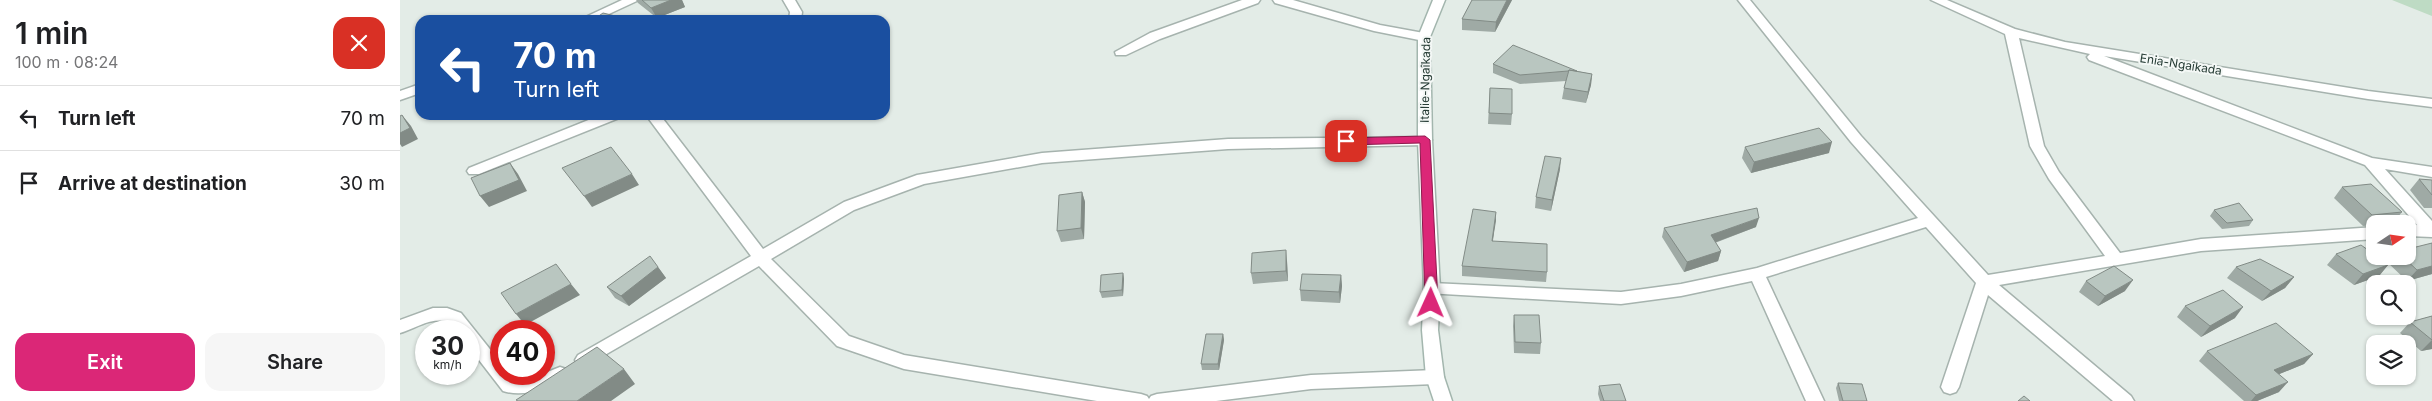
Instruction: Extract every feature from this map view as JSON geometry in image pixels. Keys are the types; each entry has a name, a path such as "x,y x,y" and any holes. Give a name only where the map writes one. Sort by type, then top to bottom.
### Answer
{"street":[{"path":"597,15 633,0"},
{"path":"789,0 796,12 796,15"},
{"path":"1121,52 1155,36 1254,0"},
{"path":"1279,0 1378,28 1424,37"},
{"name":"Italie-Ngaîkada","path":"1439,0 1424,37 1425,140 1432,289 1430,330 1435,377 1443,401"},
{"path":"1744,0 1856,139 1984,282 2125,401"},
{"name":"Enia-Ngaîkada","path":"1938,0 2011,32 2064,46 2368,95 2432,103"},
{"path":"2011,32 2038,146 2054,175 2116,259"},
{"path":"2064,46 2370,162 2432,172"},
{"path":"400,96 415,90"},
{"path":"474,171 602,120"},
{"path":"657,120 760,258 843,342 904,362 1141,401"},
{"path":"480,349 509,386 523,388 541,383 566,371 849,206 922,179 1023,161 1228,144 1425,140"},
{"path":"2370,162 2431,230"},
{"path":"1432,289 1621,298 1681,290 1757,274 1930,220"},
{"path":"2416,231 2431,230"},
{"path":"1984,282 2201,245 2366,234"},
{"path":"1757,274 1815,401"},
{"path":"1950,388 1984,282"},
{"path":"416,320 442,314 454,317 457,320"},
{"path":"400,327 415,320"},
{"path":"1158,401 1311,382 1435,377"}],"green space":[{"path":"2392,0 2432,0 2432,16"}],"building":[{"path":"642,0 671,0 651,8"},
{"path":"1472,0 1507,0 1496,22 1462,19"},
{"path":"1513,45 1577,71 1569,70 1520,75 1493,64"},
{"path":"1569,70 1592,74 1588,92 1564,88"},
{"path":"1490,88 1512,89 1512,114 1489,113"},
{"path":"402,115 410,128 400,133 400,116"},
{"path":"1819,128 1832,142 1754,162 1745,147"},
{"path":"611,147 632,174 584,196 562,168"},
{"path":"1545,156 1561,158 1552,200 1536,197"},
{"path":"510,163 519,180 480,196 471,178"},
{"path":"2419,179 2432,180 2432,195"},
{"path":"2371,184 2402,212 2372,215 2342,187"},
{"path":"1082,192 1081,228 1057,231 1059,195"},
{"path":"2239,203 2253,220 2227,223 2214,210"},
{"path":"1757,208 1759,218 1711,235 1721,251 1687,262 1664,228"},
{"path":"1473,209 1496,212 1492,241 1547,244 1547,272 1462,266"},
{"path":"2432,243 2432,266 2417,270 2412,265 2416,265 2416,247"},
{"path":"2361,245 2366,249 2366,265 2388,265 2363,274 2336,254"},
{"path":"1286,250 1286,271 1251,273 1252,253"},
{"path":"650,256 658,267 621,296 607,287"},
{"path":"2260,259 2294,277 2271,291 2236,267"},
{"path":"556,264 571,284 516,314 501,293"},
{"path":"2114,266 2133,280 2105,296 2086,281"},
{"path":"1123,273 1122,290 1100,292 1101,275"},
{"path":"1302,274 1341,275 1339,292 1300,290"},
{"path":"2223,290 2243,307 2210,326 2185,306"},
{"path":"1514,315 1539,315 1541,343 1515,342"},
{"path":"2432,316 2432,340 2414,325 2416,325 2416,320"},
{"path":"2276,323 2313,354 2274,370 2288,382 2256,395 2207,351"},
{"path":"1206,334 1223,334 1218,364 1201,364"},
{"path":"597,347 624,369 577,401 516,400 539,385 555,385 555,374"},
{"path":"1838,383 1862,384 1867,401 1843,401"},
{"path":"1620,384 1626,401 1604,401 1599,386"},
{"path":"2024,396 2030,401 2018,401"}],"route":[{"path":"1346,141 1425,140 1432,289 1431,303"}]}
